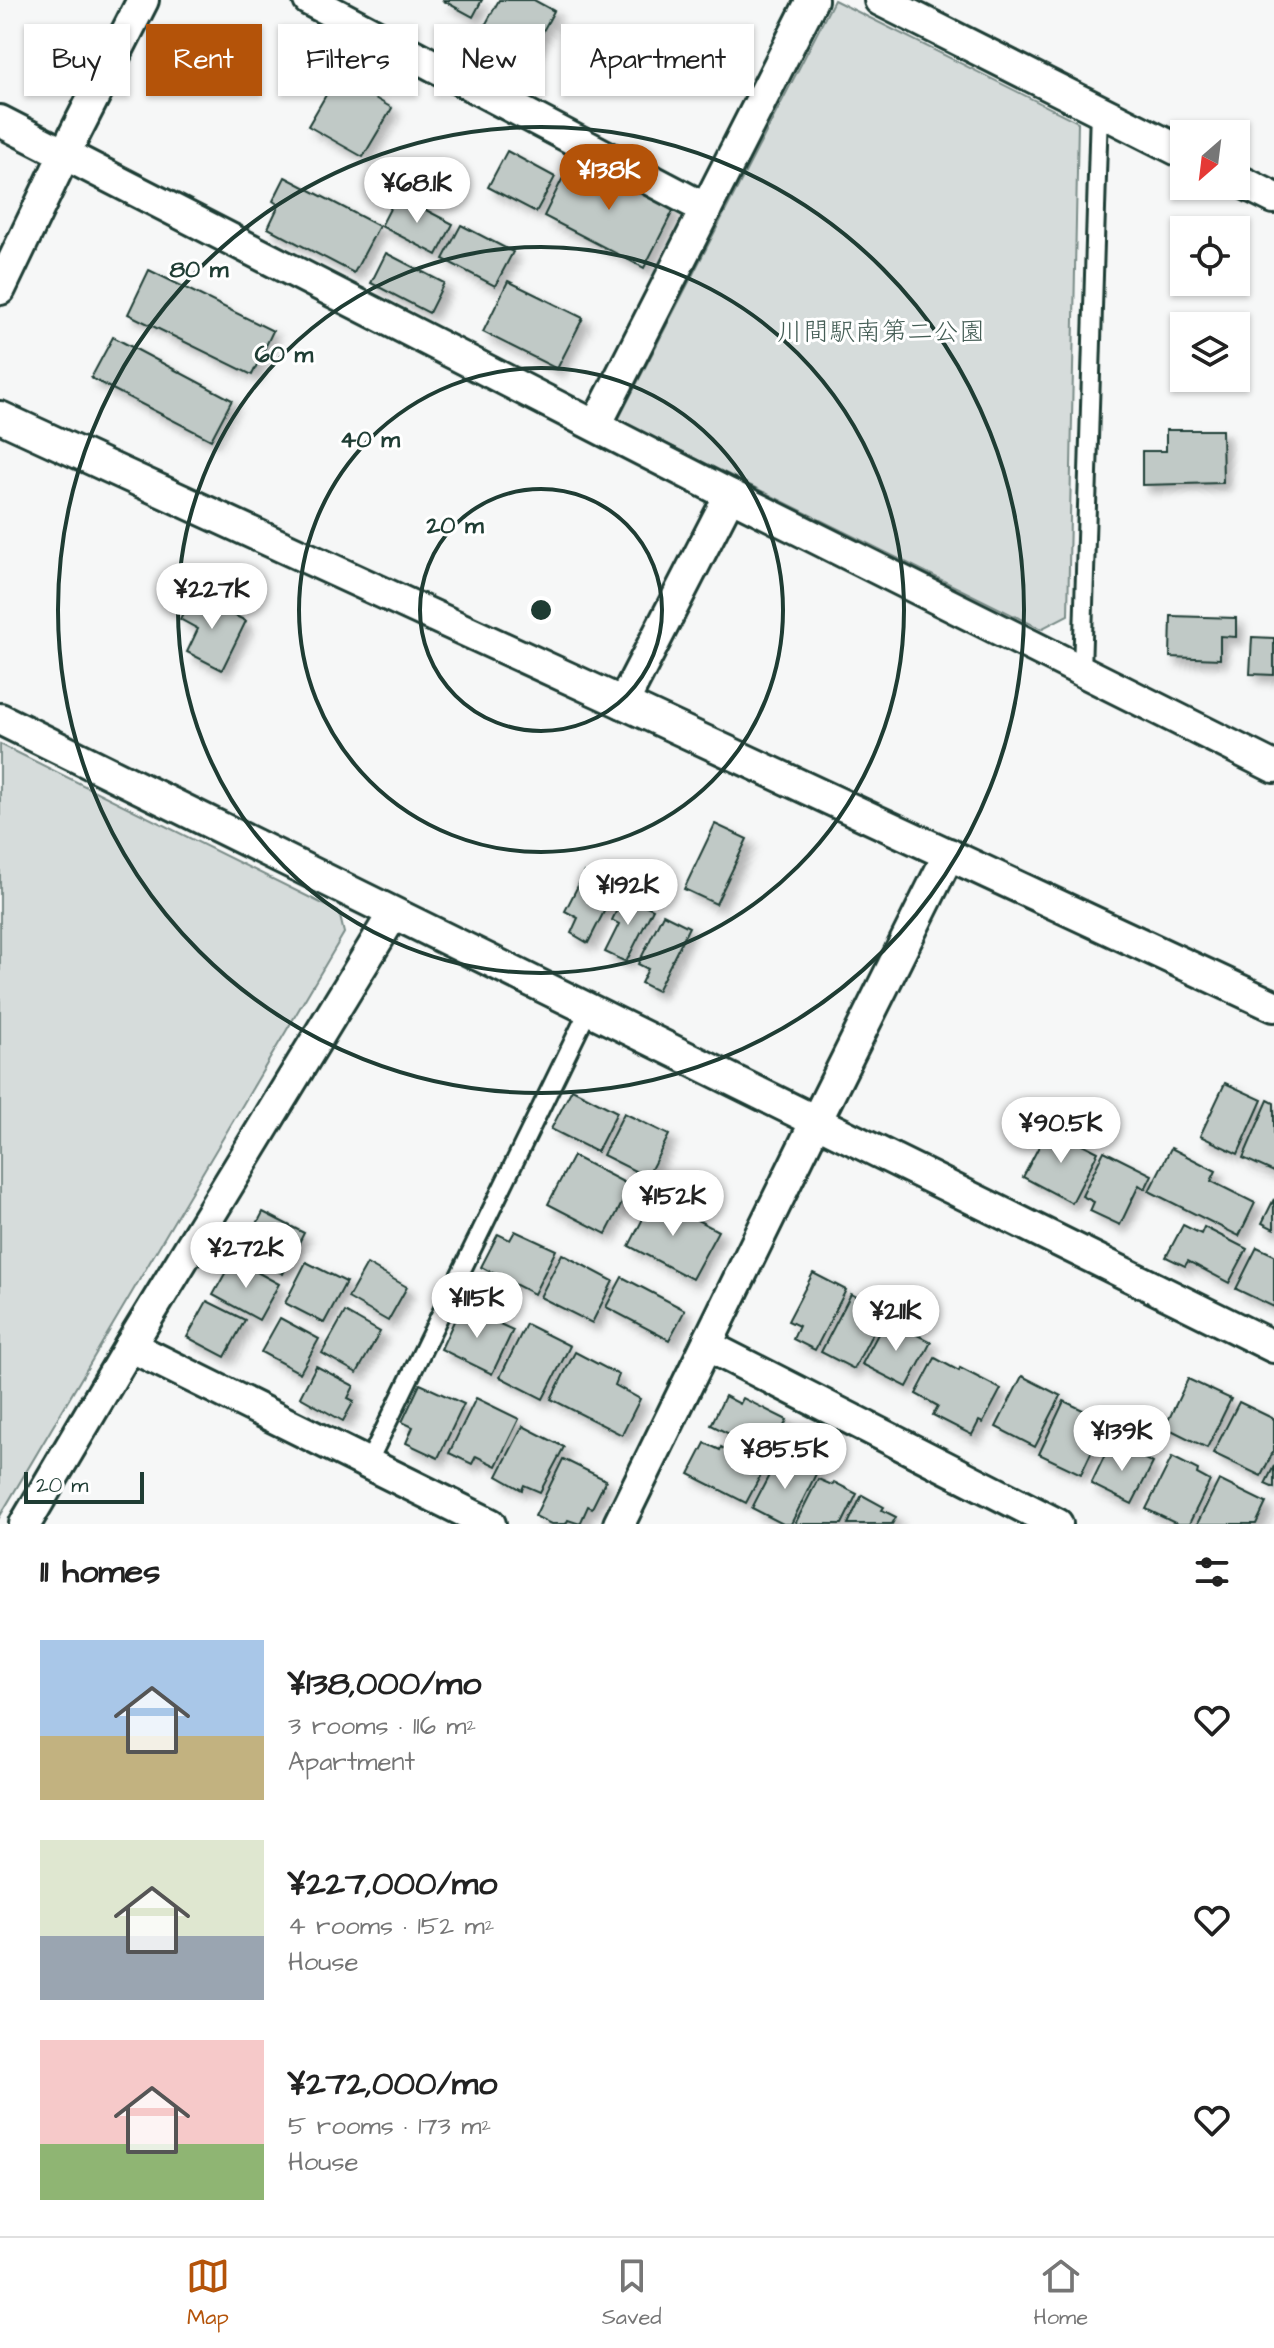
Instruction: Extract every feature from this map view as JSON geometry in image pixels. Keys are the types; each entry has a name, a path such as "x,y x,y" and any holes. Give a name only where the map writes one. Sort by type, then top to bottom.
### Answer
{"street":[{"path":"0,289 143,0"},
{"path":"309,0 706,209"},
{"path":"596,425 812,0"},
{"path":"880,0 1170,146"},
{"path":"0,121 730,495 1274,767"},
{"path":"1250,186 1274,198"},
{"path":"0,417 1274,1006"},
{"path":"623,703 730,495"},
{"path":"0,719 1274,1347"},
{"path":"619,1524 949,854"},
{"path":"25,1524 393,914"},
{"path":"130,1346 490,1524"},
{"path":"708,1346 1057,1524"}],"lane":[{"path":"1082,671 1099,110"},
{"path":"368,1463 589,1009"}],"green space":[{"name":"川間駅南第二公園","path":"834,0 1078,122 1068,615 1041,629 618,420"},
{"path":"0,744 339,912 344,933 0,1516"}],"building":[{"path":"442,0 482,0 473,17"},
{"path":"499,0 534,0 554,11 545,27 545,24 486,24"},
{"path":"325,96 371,96 392,108 363,157 308,126"},
{"path":"507,151 555,177 536,212 488,187"},
{"path":"573,157 674,209 644,268 544,216"},
{"path":"285,177 379,226 354,273 268,228 279,205 273,201"},
{"path":"397,195 453,224 437,255 381,226"},
{"path":"461,225 513,252 495,286 443,259"},
{"path":"386,253 444,283 429,313 371,283"},
{"path":"149,270 273,331 252,375 128,314"},
{"path":"508,281 583,318 557,369 483,332"},
{"path":"113,337 232,400 211,440 91,378"},
{"path":"1166,430 1222,430 1223,483 1142,485 1142,451 1166,451"},
{"path":"192,594 246,621 222,670 187,652 198,629 180,619"},
{"path":"1171,616 1236,618 1236,637 1220,636 1220,659 1170,657"},
{"path":"1252,637 1274,638 1274,675 1250,674"},
{"path":"715,824 747,839 716,904 684,889"},
{"path":"585,872 616,888 588,943 571,933 578,918 565,911"},
{"path":"624,895 653,909 626,962 605,952 619,924 612,920"},
{"path":"663,914 689,927 657,991 641,983 648,969 638,964"},
{"path":"1225,1083 1262,1100 1238,1154 1200,1136"},
{"path":"572,1089 617,1112 597,1152 551,1129"},
{"path":"1268,1100 1274,1103 1274,1172 1243,1158"},
{"path":"624,1113 669,1135 647,1177 603,1155"},
{"path":"1049,1127 1098,1152 1072,1203 1023,1177"},
{"path":"1171,1148 1216,1171 1211,1181 1255,1203 1239,1236 1149,1191"},
{"path":"1104,1151 1152,1175 1145,1189 1139,1185 1120,1225 1090,1211 1094,1202 1082,1196"},
{"path":"573,1156 631,1186 606,1234 548,1204"},
{"path":"654,1197 718,1231 692,1279 629,1246"},
{"path":"1274,1199 1274,1229 1262,1223"},
{"path":"263,1212 304,1233 283,1274 242,1253"},
{"path":"1183,1225 1201,1234 1204,1227 1247,1249 1229,1283 1188,1261 1185,1266 1166,1257"},
{"path":"515,1231 556,1250 534,1294 481,1267 498,1234 510,1240"},
{"path":"1257,1247 1274,1255 1274,1307 1236,1289"},
{"path":"562,1254 613,1281 592,1323 540,1297"},
{"path":"233,1259 279,1284 259,1320 213,1295"},
{"path":"306,1262 346,1282 324,1323 285,1303"},
{"path":"367,1264 407,1287 388,1321 348,1298"},
{"path":"813,1273 846,1290 815,1350 793,1339 799,1326 788,1321"},
{"path":"622,1277 685,1310 669,1340 606,1307"},
{"path":"851,1294 884,1311 854,1369 821,1352"},
{"path":"207,1301 245,1320 225,1357 187,1337"},
{"path":"461,1306 513,1330 492,1374 441,1349"},
{"path":"345,1312 380,1332 357,1373 322,1353"},
{"path":"280,1318 319,1339 300,1373 261,1352"},
{"path":"886,1319 931,1342 907,1387 862,1364"},
{"path":"526,1324 570,1346 543,1399 500,1377"},
{"path":"575,1352 619,1375 615,1385 640,1399 622,1435 551,1399"},
{"path":"935,1358 1001,1389 983,1423 979,1421 972,1435 933,1415 938,1406 916,1394"},
{"path":"316,1366 354,1386 348,1398 354,1401 343,1421 300,1397"},
{"path":"1022,1376 1061,1396 1035,1447 996,1427"},
{"path":"1188,1379 1231,1399 1207,1448 1165,1427"},
{"path":"420,1384 464,1404 438,1458 406,1443 413,1427 402,1422"},
{"path":"725,1396 740,1404 743,1398 787,1420 770,1454 711,1425"},
{"path":"476,1398 519,1419 496,1466 476,1456 472,1464 449,1453"},
{"path":"1064,1401 1106,1421 1081,1474 1039,1454"},
{"path":"1239,1402 1274,1419 1274,1450 1261,1476 1213,1453"},
{"path":"523,1426 564,1447 540,1492 524,1485 522,1490 497,1476"},
{"path":"1111,1442 1153,1463 1132,1504 1091,1484"},
{"path":"705,1443 720,1450 721,1447 764,1469 746,1503 689,1474"},
{"path":"779,1456 817,1472 791,1524 783,1524 752,1508"},
{"path":"1172,1457 1198,1470 1197,1474 1210,1481 1189,1524 1177,1524 1146,1509"},
{"path":"563,1459 606,1480 580,1524 568,1520 566,1524 551,1524 535,1516"},
{"path":"1274,1466 1274,1488 1265,1484"},
{"path":"818,1479 832,1485 834,1482 857,1494 842,1524 795,1524"},
{"path":"1219,1480 1266,1503 1256,1524 1197,1524"},
{"path":"862,1495 896,1517 892,1524 848,1524"}]}
